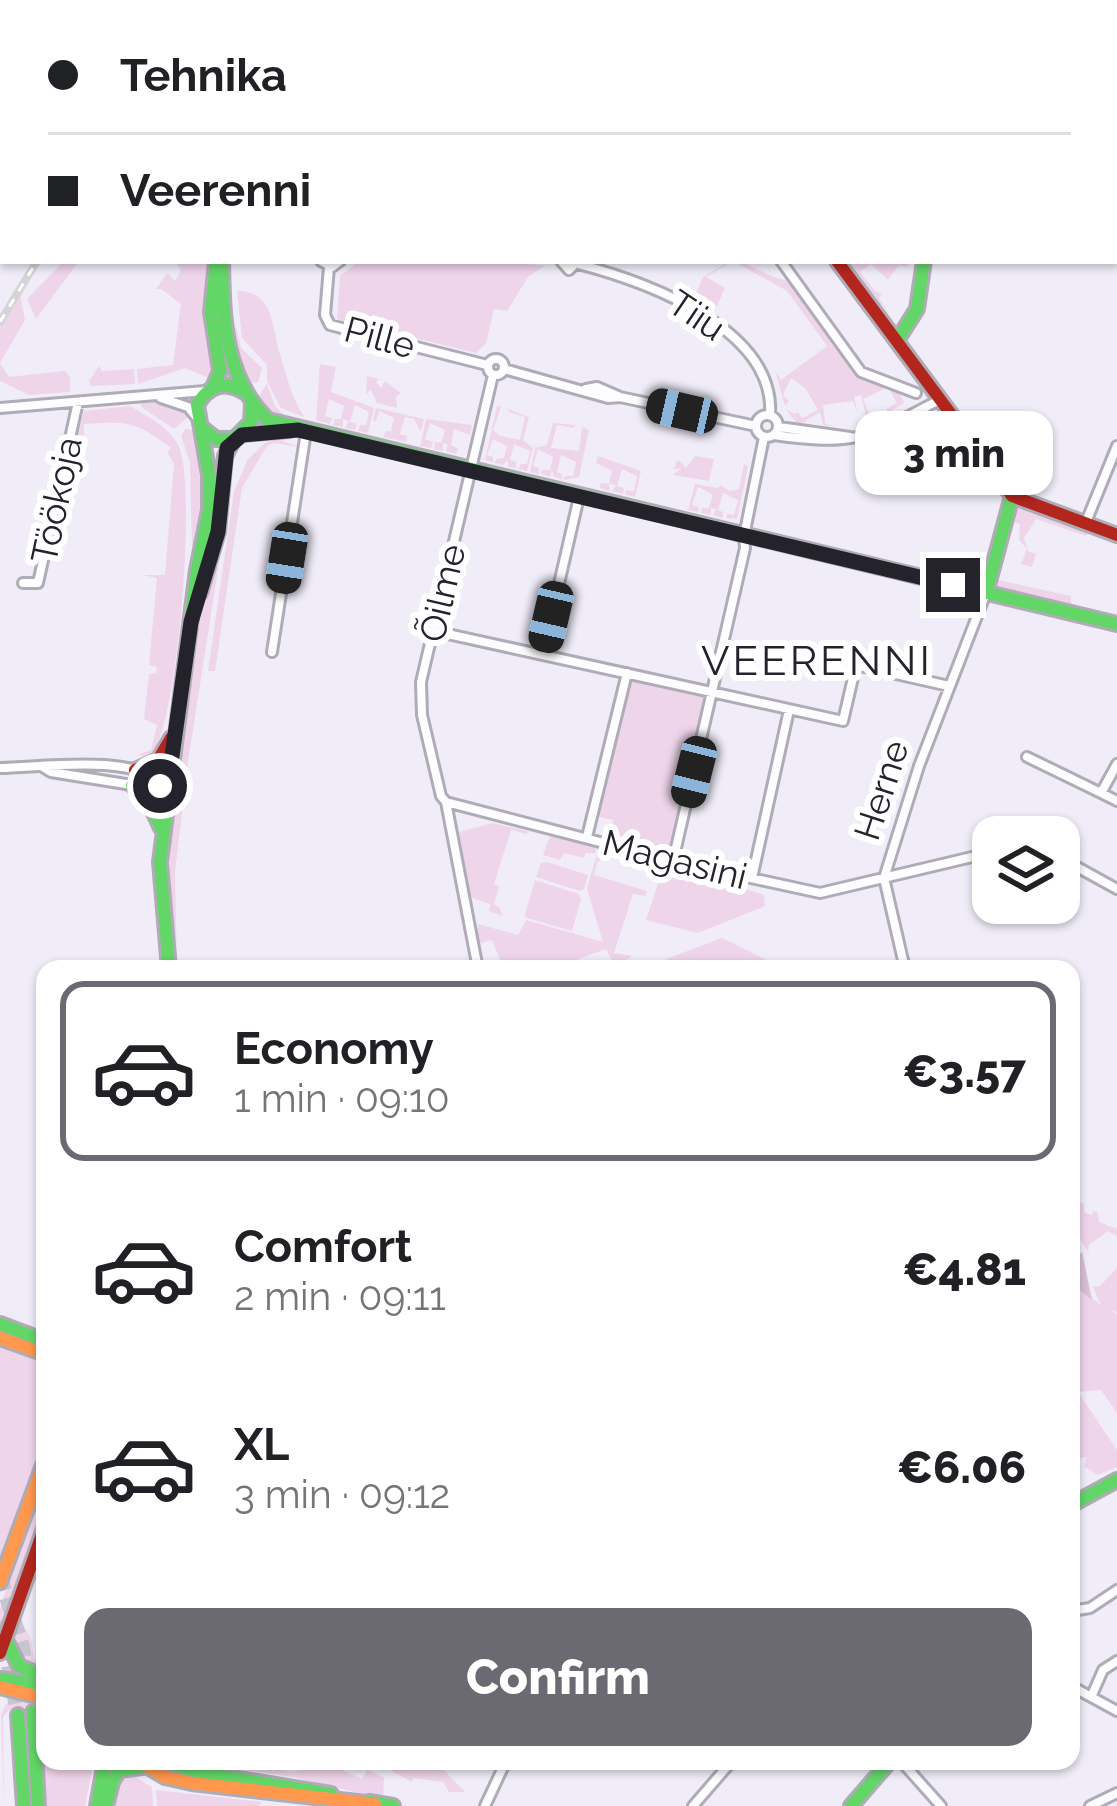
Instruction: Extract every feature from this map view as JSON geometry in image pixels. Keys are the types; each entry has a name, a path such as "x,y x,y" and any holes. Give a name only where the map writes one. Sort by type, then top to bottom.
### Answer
{"main road":[{"path":"168,960 160,862 209,510 209,475 197,405 220,371 211,312 219,264"},
{"path":"219,264 231,353 263,417 302,431 1117,624"},
{"path":"839,264 1012,496 1117,535"},
{"path":"893,334 918,304 924,264"},
{"path":"191,622 218,532 223,466 253,418 250,398 229,384 210,388"},
{"path":"198,421 216,439 302,431"},
{"name":"Herne","path":"986,593 1012,496"},
{"path":"163,832 134,777 158,760 176,726"},
{"path":"0,1324 36,1347"},
{"path":"0,1338 36,1350"},
{"path":"1080,1500 1117,1480"},
{"path":"0,1582 36,1484"},
{"path":"0,1653 36,1551"},
{"path":"5,1635 13,1660 36,1676"},
{"path":"0,1683 36,1681"},
{"path":"0,1683 36,1696"},
{"path":"3,1702 22,1694"},
{"path":"24,1806 25,1714 38,1806"},
{"path":"102,1806 107,1770"},
{"path":"102,1806 119,1770"},
{"path":"156,1770 192,1784 393,1806"},
{"path":"187,1770 293,1783 375,1804"},
{"path":"850,1806 884,1770"}],"street":[{"name":"Pille","path":"325,264 325,315 330,325 488,365"},
{"name":"Tiiu","path":"584,264 659,289 717,323 760,374 771,401 772,433"},
{"path":"783,264 860,372 916,393"},
{"path":"504,369 493,375 488,365 497,359 504,369 586,389 597,387 620,397 772,433 857,437 887,429 942,398"},
{"name":"Õilme","path":"446,802 422,715 421,682 493,375"},
{"path":"921,407 928,379"},
{"path":"0,408 210,388"},
{"path":"148,395 188,407 198,421"},
{"name":"Töökoja","path":"23,583 38,583 78,402"},
{"path":"756,426 760,417 770,415"},
{"path":"272,652 302,431"},
{"path":"673,861 744,536 772,433"},
{"path":"1086,523 1117,446"},
{"path":"543,653 579,496"},
{"name":"Herne","path":"903,960 884,878 900,819 986,593"},
{"path":"434,631 843,722 856,665 949,686"},
{"path":"587,837 627,673"},
{"path":"752,878 789,710"},
{"path":"1028,757 1117,801"},
{"path":"1101,793 1117,764"},
{"path":"0,768 84,765 168,784"},
{"path":"43,767 51,772 154,774 168,784"},
{"path":"446,802 476,960"},
{"name":"Magasini","path":"446,802 673,861 820,893 972,857"},
{"path":"1080,869 1117,889"},
{"path":"1080,1608 1117,1590"},
{"path":"1092,1694 1103,1670 1117,1661"},
{"path":"1080,1689 1117,1711"},
{"path":"485,1806 502,1770"},
{"path":"694,1806 725,1770"},
{"path":"900,1770 940,1806"},
{"path":"1090,1806 1117,1793"}],"shaded area":[{"path":"61,264 77,264 36,319 27,299"},
{"path":"177,264 213,264 215,370 211,379 185,368 138,384 137,369 173,365 181,304 156,289 167,273 175,281 181,270"},
{"path":"355,264 544,266 528,277 507,311 494,309 486,343 476,353 337,319 340,276"},
{"path":"728,264 706,277 725,288 717,306 696,293 703,277"},
{"path":"739,264 793,280 861,376 898,390 904,403 888,413 886,409 897,403 888,387 863,399 870,416 879,413 878,418 867,421 861,395 854,397 858,415 853,401 823,405 825,424 836,426 823,425 820,412 796,422 786,409 802,418 818,410 805,388 791,378 783,395 789,401 785,406 775,371 781,380 827,346 787,291"},
{"path":"848,264 871,264 860,272 882,294 879,298 890,315"},
{"path":"871,264 908,264 899,265 888,280"},
{"path":"237,291 265,304 304,417 281,408 267,381 267,365 242,338"},
{"path":"20,295 25,320 0,363 0,328"},
{"path":"236,326 241,348 262,368 258,383 248,382 242,368 235,346"},
{"path":"0,363 9,377 65,371 70,392 29,395 0,381"},
{"path":"320,364 336,367 331,392 374,408 368,433 358,431 366,425 369,412 355,405 350,422 357,424 355,430 345,428 349,421 343,419 343,427 333,425 341,419 344,406 329,399 325,416 332,418 330,424 316,420"},
{"path":"99,366 102,371 134,369 135,384 91,386 89,381"},
{"path":"367,376 379,379 381,388 385,381 401,393 396,397 397,408 377,403 371,390 366,394"},
{"path":"267,384 284,415 391,441 391,445 272,418 257,399"},
{"path":"140,401 175,405 190,415 174,429 141,407"},
{"path":"130,406 170,434 179,447 184,470 185,555 176,657 169,703 150,757 137,755 151,750 157,725 144,719 149,674 156,673 157,667 149,665 157,578 143,575 165,575 174,464 167,452 171,448 139,428 99,423 84,424 84,450 74,451 84,411"},
{"path":"497,406 501,407 493,430 500,436 520,440 525,417 508,409 529,417 523,440 533,448 527,471 518,469 527,464 530,451 514,444 510,460 516,468 508,467 508,460 503,465 495,463 504,458 507,446 493,439 487,455 493,462 485,460"},
{"path":"376,408 424,419 421,432 414,419 405,417 400,434 407,436 406,442 383,437 391,431 394,418 379,411 373,421"},
{"path":"426,419 472,425 470,435 454,429 451,445 458,448 456,454 446,451 448,444 443,443 443,451 434,449 445,430 430,423 425,439 433,442 431,448 420,446"},
{"path":"553,423 576,425 557,425 551,448 579,451 582,427 589,430 579,477 564,480 573,476 576,462 561,455 557,472 562,479 554,477 552,470 550,477 541,474 550,470 553,457 538,449 533,466 539,474 530,472 535,448 547,445"},
{"path":"185,429 195,430 203,491 201,521 192,548 190,463 181,436"},
{"path":"277,439 299,447 267,446 242,488 215,671 208,671 234,491 248,459"},
{"path":"598,456 641,471 635,497 625,494 634,491 637,476 622,469 617,486 624,488 623,494 612,491 616,485 609,484 612,471 596,463"},
{"path":"695,456 714,459 709,481 673,475 681,468 674,470 676,462 686,468"},
{"path":"744,464 748,467 737,519 726,518 734,515 738,500 723,493 718,510 723,518 713,515 716,509 711,508 711,515 701,513 702,508 709,508 713,495 698,487 692,505 699,507 698,512 688,510 695,484 739,489"},
{"path":"1015,506 1088,531 1086,536 1036,519 1024,538 1028,551 1036,554 1032,567 1021,564 1027,549 1019,540 1020,524 1009,520"},
{"path":"219,545 187,768 178,766 199,613"},
{"path":"999,560 998,580 1071,596 1071,605 996,590"},
{"path":"633,678 706,695 669,853 613,838 613,820 595,816"},
{"path":"178,772 187,774 175,871 177,960 174,960 169,845"},
{"path":"493,823 528,831 511,830 494,884 499,887 494,904 503,916 489,911 490,904 470,897 459,832"},
{"path":"550,836 597,847 584,858 564,853 560,860 543,855"},
{"path":"596,857 602,859 594,875 647,891 645,896 633,894 614,953 632,956 626,960 611,960 606,949 576,960 500,960 492,940 477,944 478,924 518,935 526,920 603,942 587,889"},
{"path":"541,863 588,875 584,889 536,877"},
{"path":"663,869 711,877 764,895 765,906 698,933 646,920"},
{"path":"535,880 579,894 572,931 524,917"},
{"path":"722,938 766,960 664,960"},
{"path":"1080,1202 1084,1212 1092,1215 1093,1210 1099,1222 1117,1229 1117,1236 1108,1231 1089,1245 1088,1252 1080,1239"},
{"path":"1082,1252 1092,1300 1080,1290"},
{"path":"1117,1268 1117,1312 1110,1310 1117,1314 1117,1413 1101,1390 1080,1392 1080,1290 1101,1305 1093,1287"},
{"path":"0,1347 36,1360 36,1460 0,1560"},
{"path":"1080,1395 1117,1450 1117,1467 1098,1475 1084,1466 1087,1457 1080,1458"},
{"path":"36,1499 35,1534 0,1632 0,1608"},
{"path":"19,1616 31,1639 36,1667 17,1650 14,1636"},
{"path":"15,1699 36,1706 10,1709 3,1717 4,1806 1,1715"},
{"path":"43,1770 92,1770 85,1806 47,1806"},
{"path":"123,1770 152,1787 153,1806 111,1806 111,1794"},
{"path":"243,1770 341,1770 362,1779 367,1770 384,1778 383,1799"},
{"path":"390,1770 444,1770 465,1792 449,1792 443,1782 413,1778 412,1782"},
{"path":"156,1790 262,1802 259,1806 157,1806"}],"tunnel":[{"path":"0,1576 22,1646 31,1698"},
{"path":"0,1621 18,1715"}],"railway":[{"path":"0,322 35,264"}],"traffic: fast":[{"path":"214,385 220,371 211,312 216,264"},
{"path":"222,264 225,325 234,366 253,403 268,420 1117,624"},
{"path":"898,339 917,309 924,264"},
{"path":"168,960 160,862 197,570 209,510 209,475 197,405 219,386 246,393"},
{"path":"201,427 216,439 234,439 251,422 252,404"},
{"path":"200,593 218,532 225,456 234,439"},
{"path":"986,593 1012,496"},
{"path":"132,785 148,800 161,828"},
{"path":"0,1324 36,1338"},
{"path":"1080,1500 1117,1480"},
{"path":"6,1640 19,1666 36,1673"},
{"path":"0,1679 36,1684"},
{"path":"33,1712 36,1768"},
{"path":"18,1715 24,1806"},
{"path":"36,1770 38,1806"},
{"path":"97,1806 103,1770"},
{"path":"106,1806 119,1770"},
{"path":"192,1770 331,1794"},
{"path":"851,1806 882,1770"},
{"path":"369,1802 393,1806"}],"traffic: slow":[{"path":"243,434 289,430"},
{"path":"0,1338 36,1351"},
{"path":"0,1582 36,1484"},
{"path":"0,1687 36,1696"},
{"path":"153,1770 192,1783 375,1804"}],"traffic: jam":[{"path":"839,264 1012,496 1117,535"},
{"path":"135,770 158,760 171,738"},
{"path":"0,1653 36,1551"}],"district":[{"name":"VEERENNI","path":"817,660"}],"route":[{"path":"160,786 168,784 191,622 218,532 225,456 234,439 242,435 298,430 953,585"}]}
